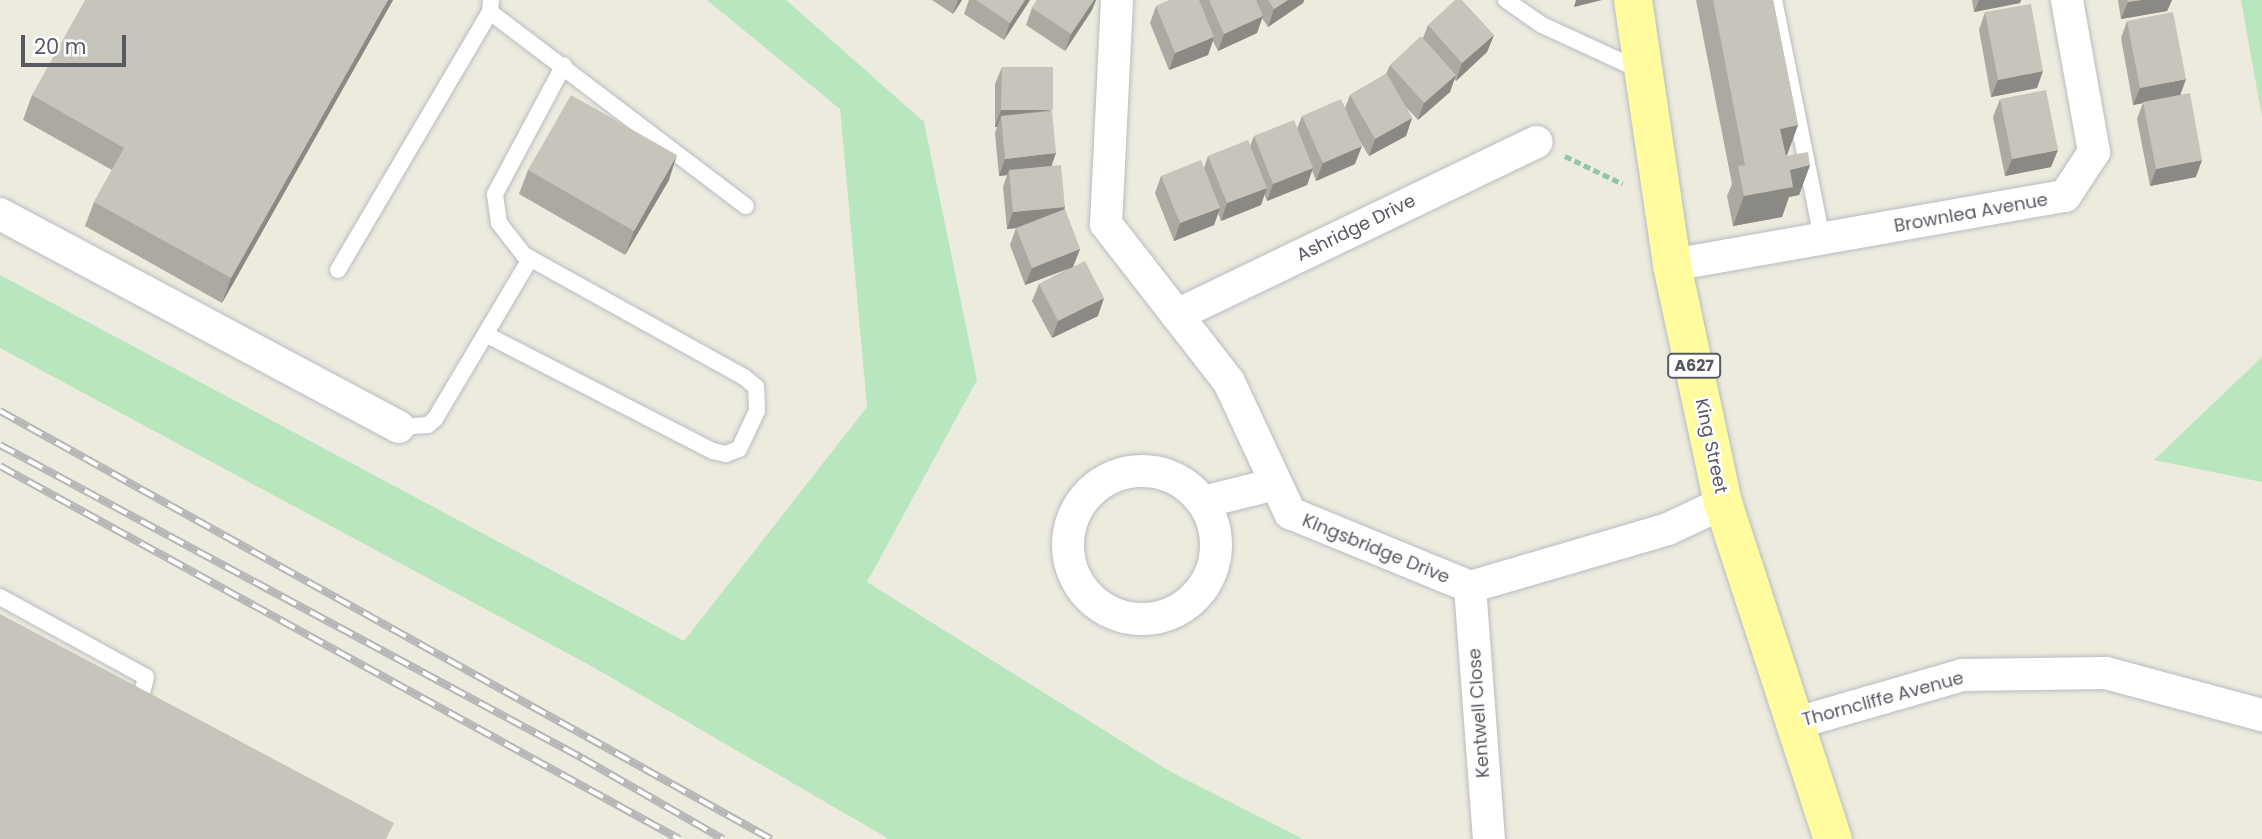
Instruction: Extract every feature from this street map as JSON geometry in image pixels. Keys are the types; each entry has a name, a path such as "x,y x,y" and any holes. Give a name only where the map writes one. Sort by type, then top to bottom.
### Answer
{"main road":[{"name":"King Street","path":"1633,0 1672,265 1723,503 1793,724 1833,839"}],"street":[{"name":"Kingsbridge Drive","path":"1117,0 1106,224 1229,382 1290,513 1470,587 1668,529 1723,503"},
{"name":"Brownlea Avenue","path":"1672,265 2065,196 2094,152 2067,0"},
{"name":"Ashridge Drive","path":"1177,314 1536,142"},
{"path":"0,214 399,427"},
{"path":"1135,471 1161,473 1185,484 1203,502 1216,538 1214,564 1202,590 1184,606 1142,620 1116,615 1094,602 1075,578 1068,553 1073,517 1087,495 1110,477 1135,471"},
{"path":"1203,502 1276,484"},
{"name":"Kentwell Close","path":"1470,587 1489,839"},
{"name":"Thorncliffe Avenue","path":"1793,724 1963,675 2106,673 2262,715"}],"lane":[{"path":"1506,0 1542,25 1645,72"},
{"path":"1774,0 1822,239"},
{"path":"338,270 491,6 746,206"},
{"path":"487,335 713,451 733,453 739,449 757,411 756,387 530,259 509,240 499,223 495,194 564,65"},
{"path":"399,427 428,425 435,419 530,259"},
{"path":"0,597 146,677 138,710 150,716"}],"path":[{"path":"1536,142 1665,204"}],"green space":[{"path":"707,0 786,0 924,122 977,380 867,582 1171,772 1303,839 889,839 593,667 0,348 0,275 684,641 867,407 840,109"},
{"path":"2241,0 2262,0 2262,117"},
{"path":"2262,357 2262,482 2154,460"}],"building":[{"path":"85,0 388,0 231,278 94,202 124,148 32,95"},
{"path":"976,0 1025,0 1010,23"},
{"path":"1037,0 1094,0 1071,34 1032,8"},
{"path":"1170,0 1199,0 1214,37 1175,53 1156,6"},
{"path":"1209,0 1256,0 1263,16 1224,34"},
{"path":"1268,0 1288,0 1274,9"},
{"path":"1455,0 1462,0 1494,35 1462,63 1428,25"},
{"path":"1713,0 1773,0 1798,125 1780,129 1786,156 1808,152 1810,165 1790,170 1793,187 1744,196 1738,166 1745,165"},
{"path":"2031,4 2043,71 1998,80 1985,12"},
{"path":"2173,12 2186,79 2140,88 2127,21"},
{"path":"1421,36 1456,75 1424,103 1390,65"},
{"path":"1002,67 1053,67 1053,110 1001,110"},
{"path":"1387,74 1412,118 1375,139 1350,95"},
{"path":"2046,90 2058,150 2012,159 2000,99"},
{"path":"2190,93 2202,160 2156,169 2143,102"},
{"path":"571,95 677,155 634,231 528,170"},
{"path":"1341,99 1362,146 1323,163 1302,116"},
{"path":"1052,111 1056,153 1005,159 1001,116"},
{"path":"1294,120 1313,168 1273,184 1254,136"},
{"path":"1248,140 1267,188 1227,203 1208,156"},
{"path":"1201,160 1220,208 1180,223 1161,176"},
{"path":"1061,165 1065,207 1013,212 1009,170"},
{"path":"1065,209 1080,249 1032,268 1016,228"},
{"path":"1085,261 1104,298 1058,321 1039,284"},
{"path":"0,614 394,823 386,839 0,839"}],"railway":[{"path":"0,411 771,839"},
{"path":"0,445 582,758 723,839"},
{"path":"0,466 679,839"}]}
